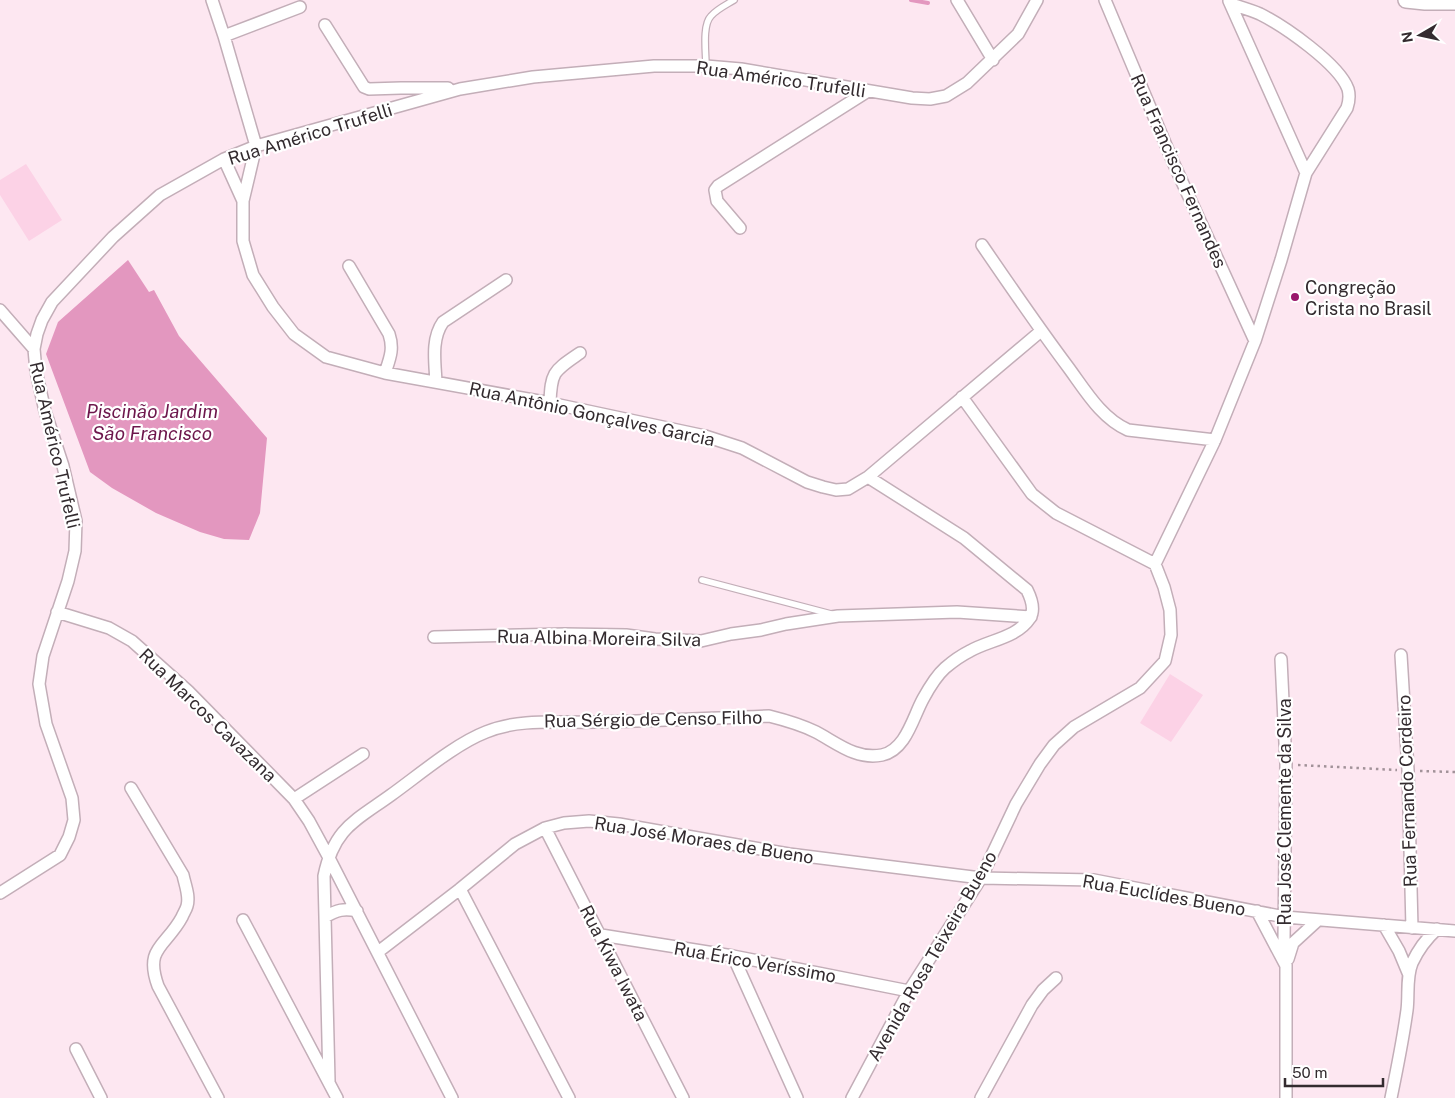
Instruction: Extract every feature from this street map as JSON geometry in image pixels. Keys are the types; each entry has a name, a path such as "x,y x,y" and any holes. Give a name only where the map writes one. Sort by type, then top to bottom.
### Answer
{"street":[{"path":"212,0 256,146"},
{"path":"957,0 993,60"},
{"name":"Rua Américo Trufelli","path":"0,893 60,854 69,837 74,820 72,798 46,724 40,684 43,656 76,551 76,521 63,466 45,411 36,371 34,349 42,320 52,302 113,237 160,195 224,159 256,146 460,89 532,77 654,66 706,66 741,69 912,98 930,99 946,96 967,84 1018,34 1037,0"},
{"name":"Rua Francisco Fernandes","path":"1105,0 1173,162 1255,341"},
{"path":"1406,0 1455,2"},
{"path":"1230,2 1306,173"},
{"path":"962,397 1032,494 1056,513 1155,564 1215,440 1255,341 1306,173 1347,108 1350,98 1348,88 1339,75 1322,58 1285,29 1259,14 1230,2"},
{"path":"224,36 300,7"},
{"path":"325,25 360,82 369,90 423,87 460,89"},
{"path":"740,228 717,201 715,190 718,186 868,90"},
{"name":"Rua Antônio Gonçalves Garcia","path":"256,146 243,201 243,241 253,275 273,307 294,334 326,357 385,373 550,403 705,436 742,448 807,482 823,488 848,489 868,477 1041,331"},
{"name":"Rua Antônio Gonçalves Garcia","path":"224,159 243,201"},
{"path":"982,245 1041,331 1091,398 1116,425 1128,430 1215,440"},
{"path":"349,266 389,334 392,350 385,373"},
{"path":"436,382 435,338 443,322 506,280"},
{"path":"0,310 34,349"},
{"path":"550,403 553,375 580,353"},
{"path":"868,477 964,538 1027,590 1032,601 1031,617"},
{"name":"Avenida Rosa Teixeira Bueno","path":"852,1098 909,991 981,878 1016,804 1040,764 1054,745 1074,727 1140,688 1165,660 1171,635 1170,610 1155,564"},
{"name":"Rua Marcos Cavazana","path":"57,612 109,628 132,641 188,690 294,799 309,821 328,856 452,1098"},
{"name":"Rua Albina Moreira Silva","path":"434,638 609,635 701,641 731,634 838,616 957,612 1031,617"},
{"name":"Rua Sérgio de Censo Filho","path":"329,1081 324,876 328,856 346,828 462,744 484,732 505,725 533,722 594,722 769,716 800,725 852,753 868,756 883,755 893,750 904,738 922,699 945,668 971,650 1010,634 1023,626 1031,617"},
{"name":"Rua Fernando Cordeiro","path":"1401,655 1408,770 1412,928"},
{"name":"Rua José Clemente da Silva","path":"1281,659 1286,764 1284,939 1286,965 1286,1098"},
{"path":"294,799 363,754"},
{"path":"130,788 183,875 187,891 187,906 178,925 156,952 152,960 153,972 158,986 218,1098"},
{"name":"Rua José Moraes de Bueno","path":"378,952 515,844 545,828 564,823 619,824 789,854 981,878"},
{"name":"Rua Kiwa Iwata","path":"545,828 683,1098"},
{"name":"Rua Euclídes Bueno","path":"981,878 1094,880 1285,917 1455,931"},
{"path":"460,889 569,1098"},
{"path":"325,917 338,910 357,911"},
{"name":"Rua Euclídes Bueno","path":"1257,911 1274,946 1286,965"},
{"path":"243,920 337,1098"},
{"name":"Rua José Clemente da Silva","path":"1286,965 1293,943 1317,921"},
{"path":"1384,925 1399,951 1409,975"},
{"path":"1391,1098 1406,1020 1409,975 1417,954 1427,938 1437,929"},
{"name":"Rua Érico Veríssimo","path":"601,935 733,956 909,991"},
{"path":"733,956 797,1098"},
{"path":"981,1098 1032,1005 1042,990 1056,978"},
{"path":"76,1049 101,1098"}],"lane":[{"path":"706,66 706,26 709,17 734,0"},
{"path":"702,580 838,616"}],"path":[{"path":"1286,764 1455,772"}],"shaded area":[{"path":"26,164 62,220 29,241 0,195 0,180"},
{"path":"1170,674 1203,695 1171,742 1140,723"}],"water":[{"name":"Piscinão Jardim São Francisco","path":"128,260 149,292 154,290 179,336 267,438 260,513 249,540 224,539 200,532 156,513 112,488 90,472 46,354 58,322"}],"waterway":[{"path":"911,0 928,3"}],"place":[{"name":"Congreção Crista no Brasil","path":"1295,297"}]}
